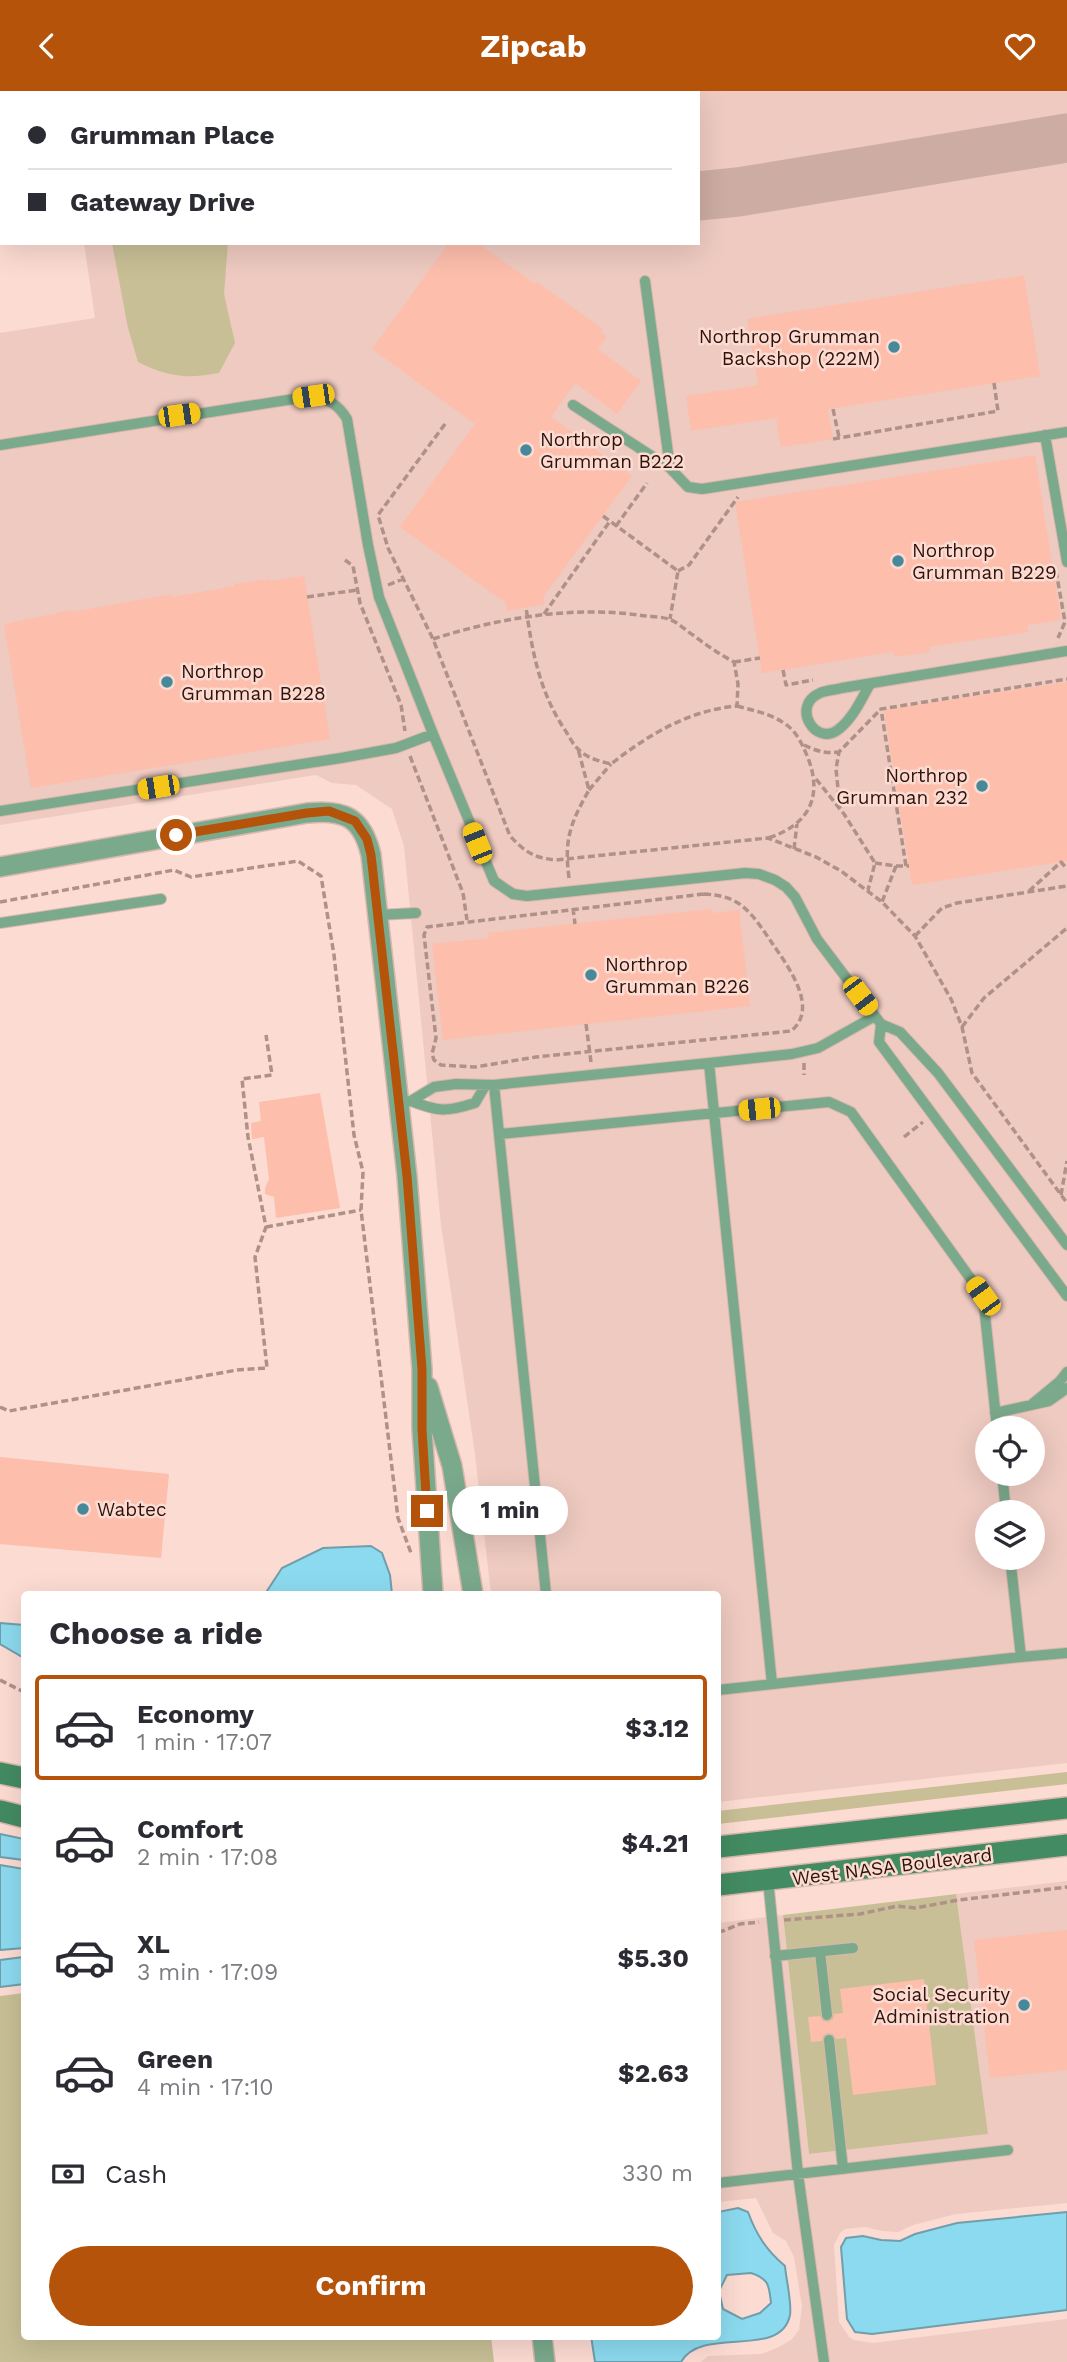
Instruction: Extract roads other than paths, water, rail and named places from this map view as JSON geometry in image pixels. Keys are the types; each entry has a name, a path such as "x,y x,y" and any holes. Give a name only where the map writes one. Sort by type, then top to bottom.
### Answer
{"main road":[{"path":"0,1773 21,1777"},
{"name":"West NASA Boulevard","path":"721,1847 1067,1808"},
{"path":"0,1811 21,1816"},
{"name":"West NASA Boulevard","path":"721,1885 1067,1845"}],"street":[{"path":"0,867 215,828 329,811 355,821 367,839 405,1102 433,1591"},
{"path":"422,1369 452,1466 473,1591"},
{"path":"542,2340 545,2362"}],"lane":[{"path":"645,281 670,468"},
{"path":"0,445 313,396 340,407 347,419 379,597 494,881 513,894 527,896 745,873 759,874 786,887 795,897 817,939 878,1020 900,1032 938,1073 1067,1245"},
{"path":"573,405 670,468 688,487 702,489 1067,432"},
{"path":"1045,435 1067,562"},
{"path":"870,684 850,717 837,731 828,735 817,731 809,723 806,711 809,701 820,693 870,684 1067,651"},
{"path":"0,811 341,758 396,748 433,734"},
{"path":"0,923 161,899"},
{"path":"378,915 416,913"},
{"path":"405,1102 434,1087 456,1084 489,1086 792,1054 818,1048 878,1020"},
{"path":"878,1020 879,1042 1067,1296"},
{"path":"709,1063 772,1684"},
{"path":"405,1102 434,1110 459,1108 475,1103 489,1086"},
{"path":"489,1086 500,1134 546,1591"},
{"path":"500,1134 829,1101 851,1112 983,1296 995,1416"},
{"path":"1031,1405 1067,1372"},
{"path":"995,1413 1049,1401 1067,1388"},
{"path":"1011,1570 1021,1657"},
{"path":"721,1690 1067,1653"},
{"path":"768,1880 798,2174 824,2362"},
{"path":"775,1957 853,1948"},
{"path":"820,1952 827,2015"},
{"path":"829,2040 843,2169"},
{"path":"721,2182 1008,2150"}],"water":[{"path":"371,1546 382,1553 390,1575 392,1591 267,1591 282,1568 323,1548"},
{"path":"0,1623 21,1625 21,1656 0,1644"},
{"path":"0,1834 21,1838 21,1860 0,1857"},
{"path":"0,1865 21,1868 21,1948 0,1950"},
{"path":"21,1957 21,1984 0,1987 0,1960"},
{"path":"738,2208 748,2212 762,2241 785,2266 790,2315 784,2328 772,2336 757,2340 706,2345 691,2351 681,2362 595,2362 592,2340 721,2340 721,2300 723,2309 742,2319 760,2313 771,2303 767,2283 751,2273 727,2275 721,2287 721,2211"},
{"path":"1067,2212 1067,2310 872,2334 855,2332 847,2319 841,2247 846,2238 863,2236 900,2241 915,2234 957,2223"}],"place":[{"name":"Northrop Grumman Backshop (222M)","path":"894,347"},
{"name":"Northrop Grumman B222","path":"526,450"},
{"name":"Northrop Grumman B229","path":"898,561"},
{"name":"Northrop Grumman B228","path":"167,682"},
{"name":"Northrop Grumman 232","path":"982,786"},
{"name":"Northrop Grumman B226","path":"591,975"},
{"name":"Wabtec","path":"83,1509"},
{"name":"Social Security Administration","path":"1024,2005"}]}
